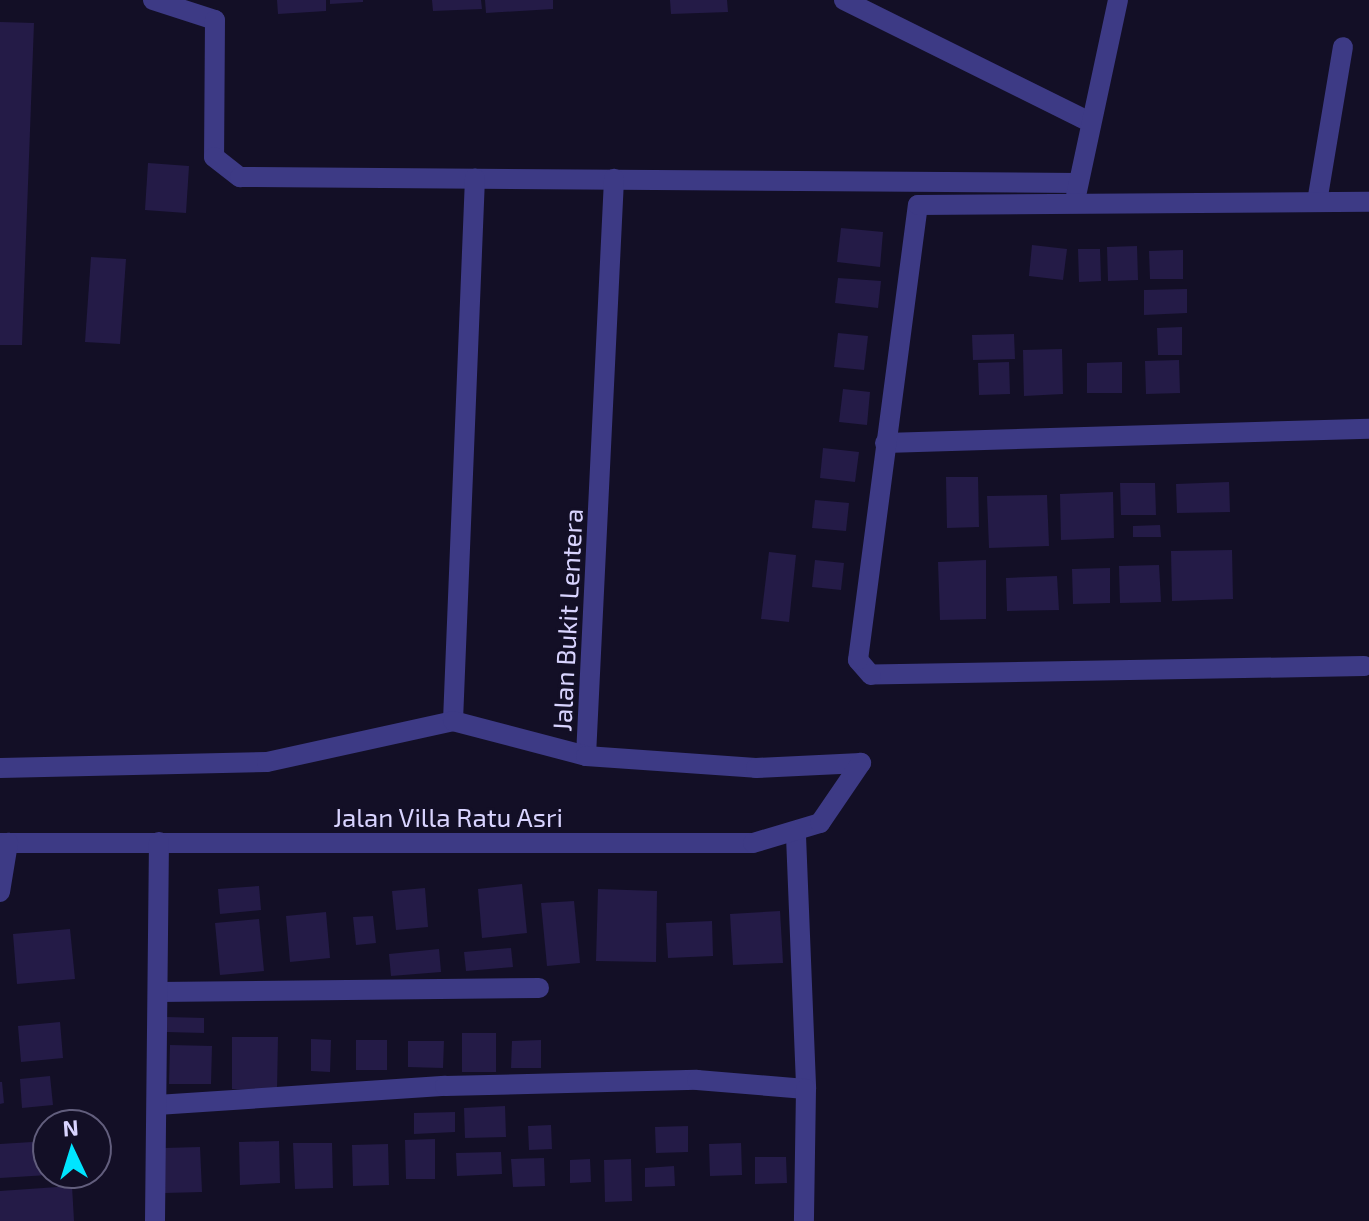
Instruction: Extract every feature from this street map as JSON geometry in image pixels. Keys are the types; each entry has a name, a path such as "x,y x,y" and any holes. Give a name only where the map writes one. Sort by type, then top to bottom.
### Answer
{"street":[{"path":"153,0 215,20 214,157 223,170 240,177 614,179 1369,202"},
{"path":"844,0 1090,122"},
{"path":"1077,194 1118,0"},
{"path":"1317,202 1343,47"},
{"path":"453,721 475,178"},
{"name":"Jalan Bukit Lentera","path":"0,768 267,762 453,721 586,756 614,179"},
{"path":"1077,194 918,205 858,660 871,675 1364,666"},
{"path":"885,443 1369,429"},
{"name":"Jalan Villa Ratu Asri","path":"4,843 753,843 796,836 820,823 861,763 756,768 586,756"},
{"path":"796,836 806,1089 804,1221"},
{"path":"155,1221 159,842"},
{"path":"0,892 4,843"},
{"path":"158,992 539,988"},
{"path":"157,1105 492,1085 697,1080 806,1089"}],"building":[{"path":"277,0 326,0 326,11 278,14"},
{"path":"330,0 363,0 363,2 330,4"},
{"path":"432,0 481,0 482,9 433,11"},
{"path":"485,0 553,0 553,9 486,13"},
{"path":"670,0 727,0 728,12 671,14"},
{"path":"0,22 34,23 22,345 0,345"},
{"path":"148,163 189,166 186,213 145,210"},
{"path":"841,228 883,232 880,267 837,262"},
{"path":"1032,245 1067,249 1063,280 1029,276"},
{"path":"1137,246 1138,280 1108,281 1107,247"},
{"path":"1078,249 1100,249 1101,281 1079,282"},
{"path":"1183,250 1183,279 1150,279 1149,251"},
{"path":"91,257 126,259 120,344 85,342"},
{"path":"838,278 881,281 878,308 835,303"},
{"path":"1187,289 1187,313 1144,315 1144,290"},
{"path":"1182,327 1182,355 1158,355 1157,328"},
{"path":"838,333 868,336 864,370 834,367"},
{"path":"1014,334 1015,359 973,360 972,335"},
{"path":"1062,349 1063,394 1024,396 1023,350"},
{"path":"1179,360 1180,393 1146,394 1145,361"},
{"path":"1009,362 1010,394 979,395 978,363"},
{"path":"1122,362 1122,393 1087,393 1087,363"},
{"path":"843,389 870,392 867,425 839,422"},
{"path":"823,448 859,452 855,482 820,478"},
{"path":"946,477 978,477 979,527 947,528"},
{"path":"1229,482 1230,512 1177,513 1176,484"},
{"path":"1120,483 1155,483 1156,515 1121,515"},
{"path":"1113,492 1114,538 1061,540 1060,494"},
{"path":"1047,495 1049,546 989,548 987,496"},
{"path":"815,500 849,503 846,531 812,528"},
{"path":"1160,525 1161,537 1133,537 1133,526"},
{"path":"1232,550 1233,599 1172,601 1171,551"},
{"path":"769,552 796,555 789,622 761,619"},
{"path":"815,560 844,563 841,590 812,587"},
{"path":"986,560 986,619 940,620 938,562"},
{"path":"1159,565 1161,602 1120,603 1119,566"},
{"path":"1110,568 1110,603 1073,604 1072,569"},
{"path":"1057,576 1059,610 1007,611 1006,578"},
{"path":"522,884 527,933 482,938 478,889"},
{"path":"259,886 261,910 220,914 218,889"},
{"path":"425,888 428,927 396,930 392,891"},
{"path":"598,889 657,891 656,962 596,961"},
{"path":"574,901 580,963 547,966 541,903"},
{"path":"780,911 783,963 733,965 730,914"},
{"path":"326,912 330,958 290,962 286,916"},
{"path":"373,916 376,943 356,945 353,917"},
{"path":"259,919 264,971 220,975 215,923"},
{"path":"712,921 713,956 668,958 666,923"},
{"path":"70,929 75,979 17,984 13,934"},
{"path":"511,948 513,967 466,971 464,952"},
{"path":"439,949 441,972 391,976 389,954"},
{"path":"167,1017 204,1018 204,1033 167,1032"},
{"path":"60,1022 63,1058 21,1062 18,1026"},
{"path":"462,1033 496,1033 496,1072 462,1072"},
{"path":"232,1037 278,1037 277,1090 232,1089"},
{"path":"311,1039 331,1040 330,1072 311,1071"},
{"path":"356,1040 387,1040 387,1070 356,1070"},
{"path":"541,1040 541,1068 511,1068 512,1041"},
{"path":"408,1041 444,1041 443,1068 408,1067"},
{"path":"170,1045 212,1046 211,1084 169,1084"},
{"path":"50,1076 53,1105 22,1108 20,1079"},
{"path":"0,1082 4,1103 0,1104"},
{"path":"505,1106 506,1137 465,1138 464,1108"},
{"path":"455,1112 455,1132 414,1134 414,1113"},
{"path":"551,1125 552,1149 529,1150 528,1126"},
{"path":"688,1126 688,1152 656,1153 655,1127"},
{"path":"435,1139 435,1179 406,1179 405,1140"},
{"path":"279,1141 280,1183 240,1185 239,1142"},
{"path":"32,1142 32,1176 0,1178 0,1144"},
{"path":"293,1143 332,1143 333,1188 295,1189"},
{"path":"741,1143 742,1175 710,1176 709,1144"},
{"path":"388,1144 389,1185 353,1186 352,1145"},
{"path":"200,1147 202,1192 165,1193 164,1148"},
{"path":"501,1152 502,1174 457,1176 456,1153"},
{"path":"755,1157 786,1157 787,1183 755,1184"},
{"path":"544,1158 545,1186 513,1187 511,1159"},
{"path":"590,1159 591,1182 570,1183 570,1160"},
{"path":"631,1159 632,1201 605,1202 604,1160"},
{"path":"674,1166 675,1186 645,1187 645,1168"},
{"path":"72,1189 74,1221 0,1221 0,1191"}]}
